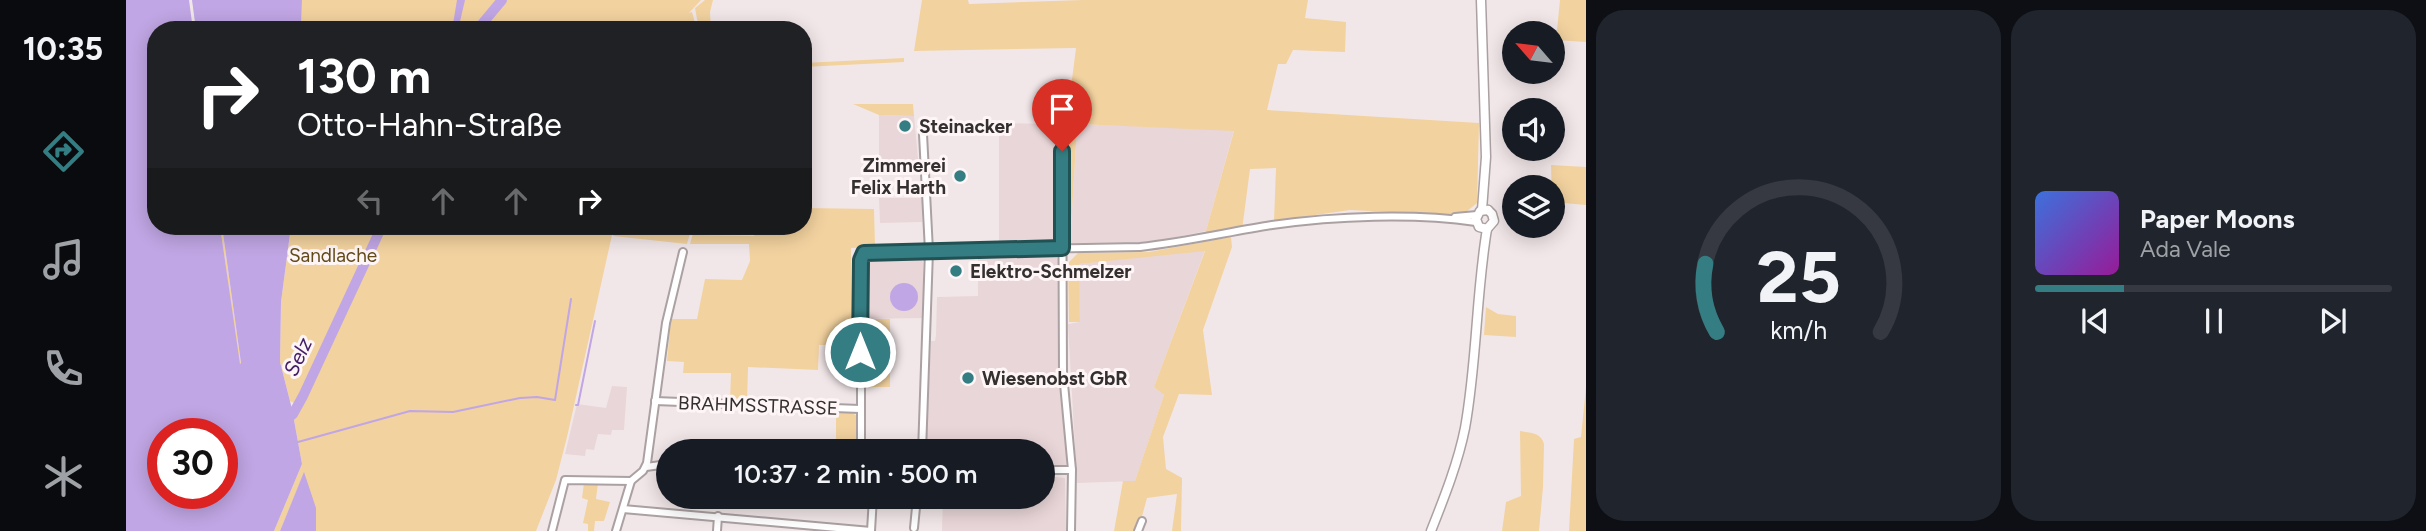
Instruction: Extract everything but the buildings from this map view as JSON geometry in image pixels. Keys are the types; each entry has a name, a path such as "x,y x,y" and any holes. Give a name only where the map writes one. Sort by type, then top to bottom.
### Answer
{"main road":[{"path":"1431,531 1464,431 1472,381 1485,189 1481,0"}],"street":[{"path":"1062,131 1063,373 1072,470 1071,531"},
{"path":"922,439 929,251 923,134"},
{"path":"861,439 861,261 862,255 867,252 1140,247 1313,220 1482,219"},
{"path":"646,467 666,323 683,252"},
{"name":"BRAHMSSTRASSE","path":"655,401 860,409"},
{"path":"616,531 631,481 646,467 656,466"},
{"path":"1055,470 1072,470"},
{"path":"552,531 565,480 631,481"},
{"path":"622,509 718,516 803,528 871,531 872,509"},
{"path":"914,528 916,509"},
{"path":"717,531 718,516"},
{"path":"1138,531 1142,521"}],"shaded area":[{"path":"126,0 189,0 192,21 147,21 147,235 221,235 240,364 223,235 290,235 281,302 280,362 302,464 274,531 126,531"},
{"path":"192,0 302,0 301,21 195,21"},
{"path":"457,0 465,0 460,21 454,21"},
{"path":"879,115 914,116 919,169 879,173"},
{"path":"999,123 1046,124 1060,157 1057,235 1053,244 999,247"},
{"path":"1079,124 1234,130 1206,231 1143,244 1070,244"},
{"path":"879,198 922,198 922,222 880,223"},
{"path":"1205,250 1154,387 1164,395 1135,481 1077,483 1068,324 1080,322 1078,264"},
{"path":"1053,254 1057,257 1058,374 1066,465 1055,465 1055,439 926,439 931,341 935,341 936,335 937,297 978,296 978,257"},
{"path":"868,257 920,258 923,262 923,318 864,319 864,260"},
{"path":"904,283 914,287 918,297 914,307 904,311 894,307 890,297 894,287"},
{"path":"612,386 627,387 624,430 612,430 611,435 598,434 594,450 586,449 585,456 565,454 577,404 606,408"},
{"path":"304,472 316,508 316,531 280,531"},
{"path":"1055,477 1065,478 1066,531 942,531 943,509 1055,509"}],"green space":[{"path":"302,0 701,0 689,13 692,12 694,21 301,21"},
{"path":"705,0 713,0 710,21 697,21 695,8"},
{"path":"922,0 968,0 969,4 1083,0 1308,0 1305,18 1346,22 1345,52 1293,50 1286,64 1278,64 1267,110 1479,123 1477,203 1466,212 1450,215 1350,210 1274,221 1276,168 1250,169 1242,230 1204,238 1234,131 1079,124 1070,244 1066,240 1068,119 1062,119 1059,115 1068,111 1076,48 914,51"},
{"path":"1560,0 1586,0 1586,42 1565,41 1565,21 1558,21"},
{"path":"904,58 904,62 812,67 812,63"},
{"path":"853,104 913,104 914,116 879,115"},
{"path":"1551,165 1586,167 1586,205 1565,203 1565,175 1551,175"},
{"path":"812,208 874,209 875,247 851,248 852,345 819,345 818,370 748,367 747,403 730,402 731,373 683,373 684,362 667,361 671,319 697,319 705,279 742,280 750,261 749,244 690,244 692,235 812,235"},
{"path":"221,235 241,364 239,363"},
{"name":"Sandlache","path":"290,235 612,235 556,480 536,531 316,531 316,520 304,473 280,531 274,531 302,464 293,414 302,396 294,403 290,401 280,362 281,302"},
{"path":"613,235 690,235 687,244"},
{"path":"1231,237 1232,247 1203,330 1212,395 1179,394 1163,437 1166,469 1182,478 1181,531 1172,531 1177,494 1147,498 1138,531 1114,531 1123,481 1135,481 1164,395 1154,387 1205,251 1079,264 1080,322 1069,322 1068,263 1078,253 1149,252"},
{"path":"1486,307 1498,314 1516,316 1516,337 1484,335"},
{"path":"864,319 890,319 890,355 864,355"},
{"path":"864,370 890,371 890,387 864,387"},
{"path":"1586,387 1586,531 1569,531 1574,439 1581,437"},
{"path":"836,413 852,413 857,416 858,439 836,439"},
{"path":"1520,431 1538,435 1544,444 1539,531 1502,531 1506,502 1521,496"},
{"path":"584,483 598,483 596,499 610,502 604,521 595,521 594,531 588,531 588,524 583,523 588,500 582,498"}],"waterway":[{"name":"Selz","path":"484,21 502,0"},
{"name":"Selz","path":"284,422 293,414 303,396 378,235"},
{"path":"298,442 410,411 453,412 520,398 555,400 571,299"},
{"path":"576,405 595,321"}],"place":[{"name":"Steinacker","path":"905,126"},
{"name":"Zimmerei Felix Harth","path":"960,176"},
{"name":"Elektro-Schmelzer","path":"956,271"},
{"name":"Wiesenobst GbR","path":"968,378"}],"route":[{"path":"860,352 861,260 864,253 1062,248 1062,151"}]}
